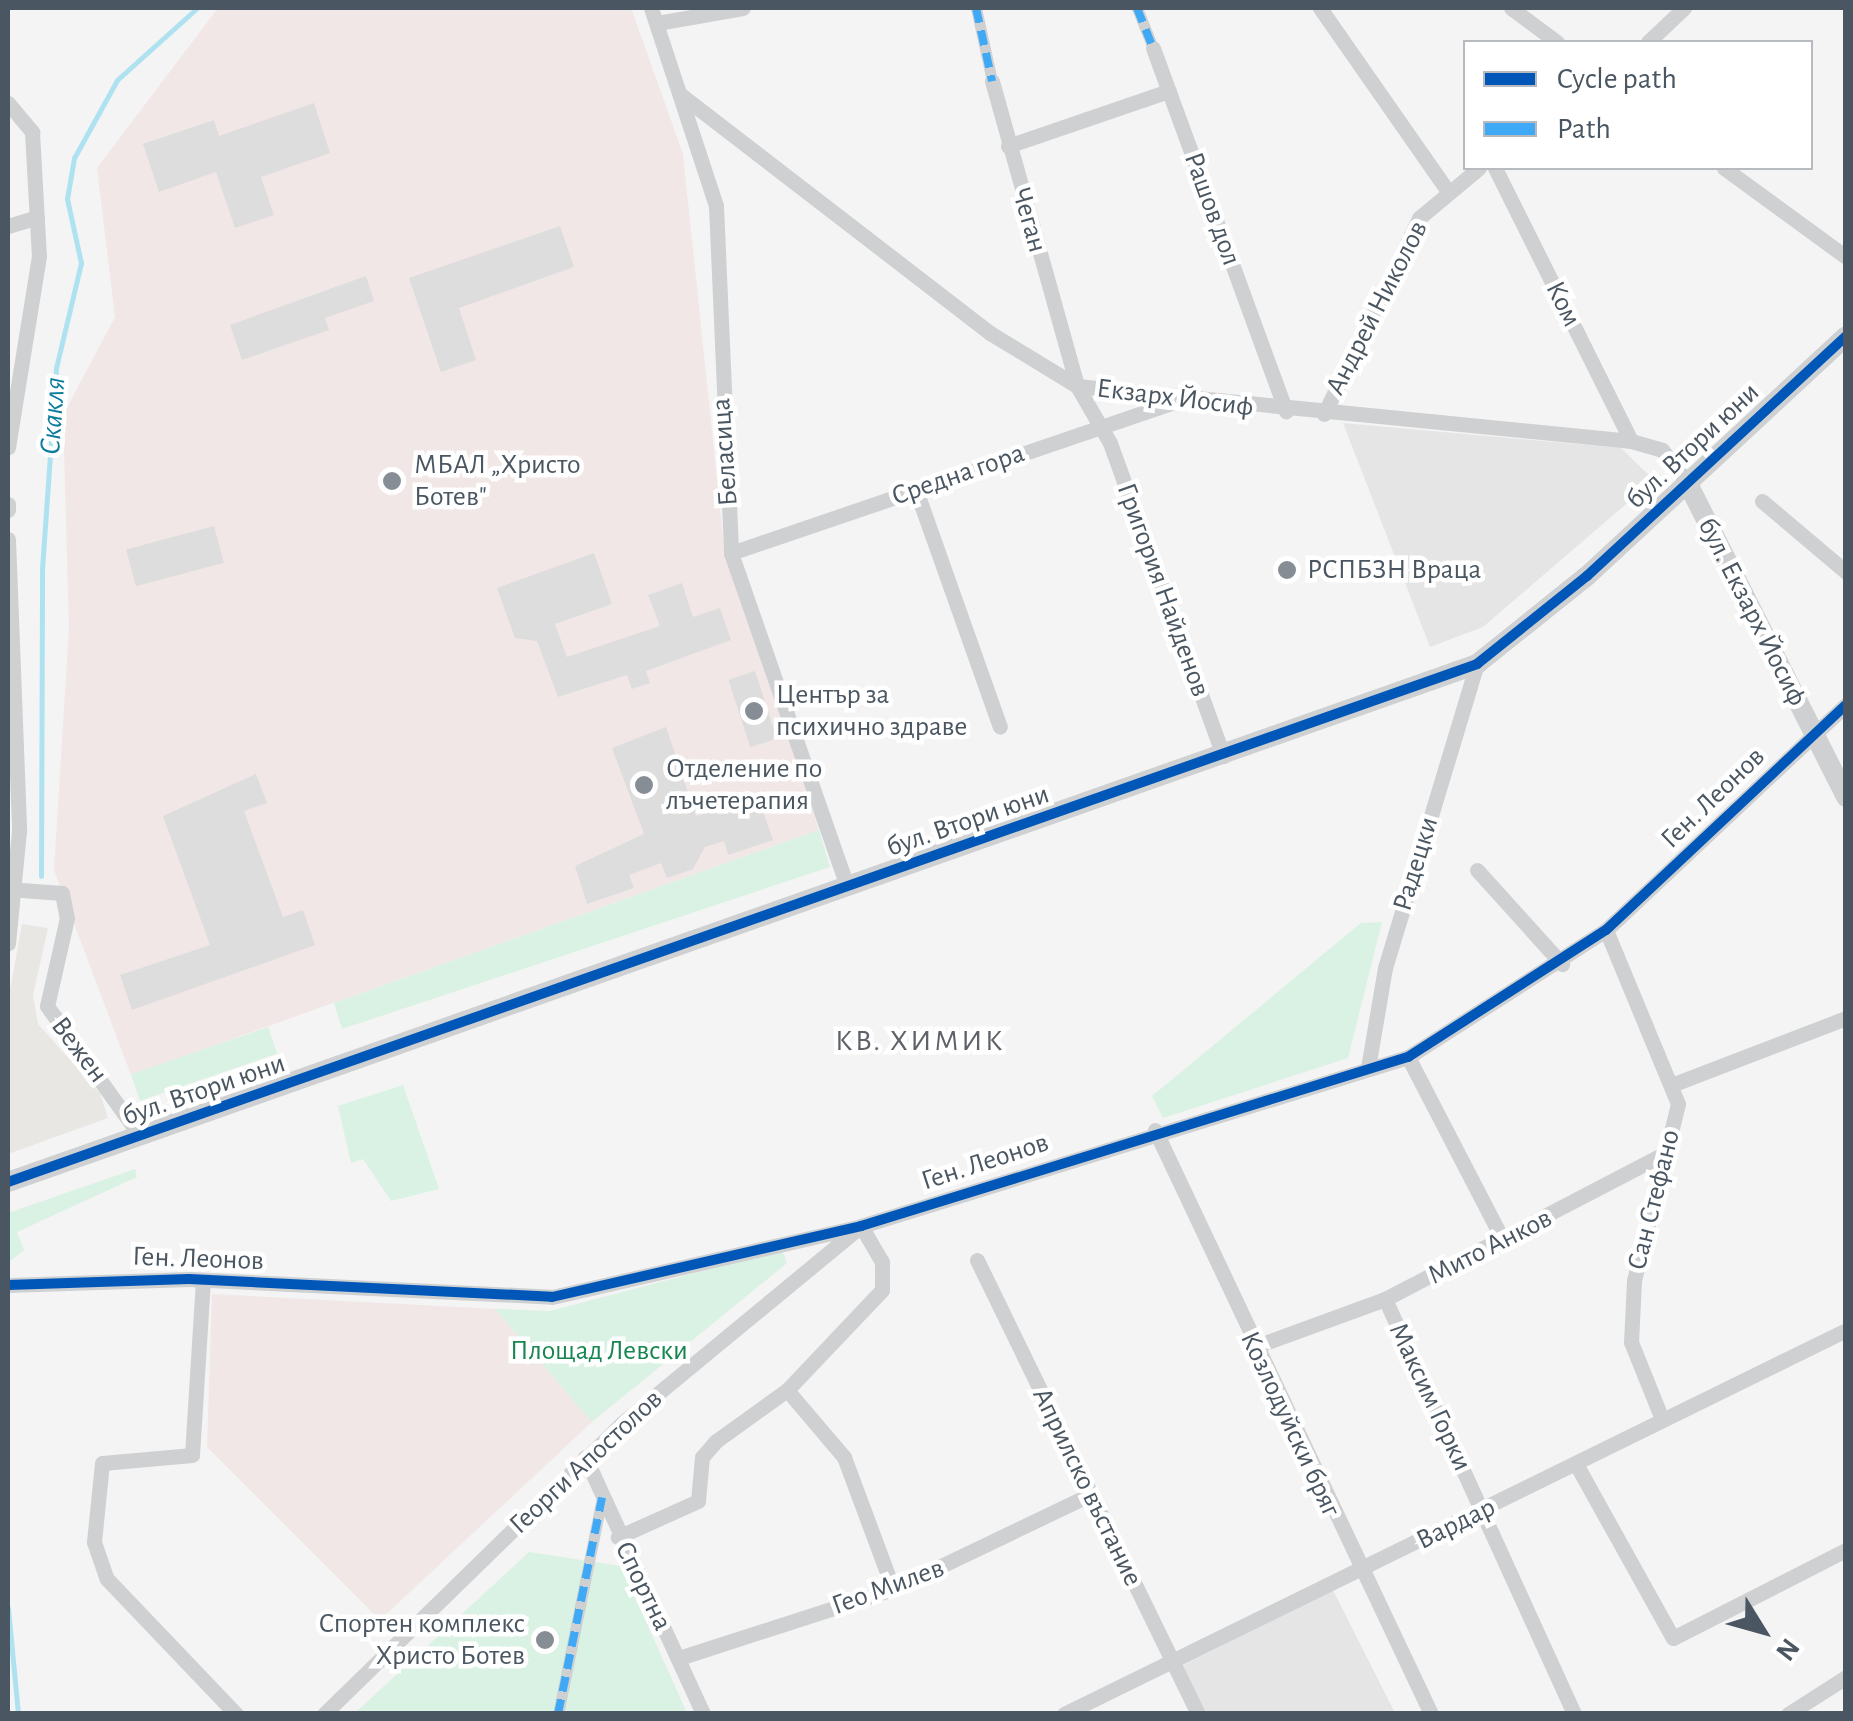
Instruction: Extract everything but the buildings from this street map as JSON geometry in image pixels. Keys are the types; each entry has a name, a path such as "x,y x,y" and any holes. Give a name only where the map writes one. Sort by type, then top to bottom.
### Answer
{"street":[{"path":"654,16 744,8"},
{"name":"Чеган","path":"976,8 1008,146 1077,386 1096,428"},
{"name":"Рашов дол","path":"1137,8 1286,410"},
{"path":"1320,8 1445,187"},
{"path":"1510,8 1553,40"},
{"path":"1650,40 1684,8"},
{"name":"Беласица","path":"654,16 716,206 731,552 847,888"},
{"path":"1008,146 1169,91"},
{"name":"Екзарх Йосиф","path":"680,95 990,333 1077,386 1324,414 1631,441 1662,450 1686,480"},
{"path":"8,103 32,132 37,216 33,308 8,448"},
{"name":"Андрей Николов","path":"1324,414 1419,218 1445,187 1475,170"},
{"name":"Ком","path":"1496,170 1631,441"},
{"path":"1727,170 1846,257"},
{"path":"8,226 37,216"},
{"name":"бул. Втори юни","path":"8,1182 1476,664 1534,623 1846,336"},
{"name":"Средна гора","path":"731,552 1184,398"},
{"name":"Григория Найденов","path":"1096,428 1110,443 1223,756"},
{"name":"бул. Екзарх Йосиф","path":"1686,480 1846,797"},
{"path":"916,490 1000,727"},
{"path":"1762,501 1846,572"},
{"path":"8,539 12,889 8,943"},
{"name":"Радецки","path":"1368,1068 1385,968 1476,664"},
{"name":"Ген. Леонов","path":"8,1284 203,1280 552,1297 861,1226 1155,1130 1408,1058 1562,964 1606,930 1812,732 1846,705"},
{"path":"1477,870 1562,964"},
{"name":"Вежен","path":"12,889 62,893 67,918 47,1006 140,1136"},
{"path":"1606,930 1674,1084 1846,1018"},
{"path":"1408,1058 1504,1242"},
{"name":"Сан Стефано","path":"1662,1419 1631,1342 1634,1281 1664,1154 1674,1084"},
{"name":"Козлодуйски бряг","path":"1155,1130 1358,1571 1431,1714"},
{"name":"Мито Анков","path":"1254,1346 1385,1299 1504,1242 1664,1154"},
{"path":"618,1537 698,1501 702,1458 788,1390 882,1290 882,1262 861,1226"},
{"name":"Георги Апостолов","path":"324,1714 586,1457 861,1226"},
{"name":"Априлско въстание","path":"977,1260 1198,1714"},
{"path":"203,1280 192,1456 102,1463 94,1542 107,1579 236,1714"},
{"name":"Максим Горки","path":"1385,1299 1574,1714"},
{"name":"Вардар","path":"1064,1714 1846,1330"},
{"path":"788,1390 844,1456 893,1588"},
{"name":"Спортна","path":"586,1457 618,1537 703,1714"},
{"path":"1576,1464 1673,1638 1846,1550"},
{"name":"Гео Милев","path":"678,1658 893,1588 1090,1496"},
{"path":"558,1714 602,1497"},
{"path":"1788,1714 1846,1677"}],"shaded area":[{"name":"МБАЛ „Христо Ботев\"","path":"218,8 631,8 683,154 724,546 819,830 131,1075 54,870 69,628 63,415 115,317 97,168"},
{"path":"1343,423 1621,448 1654,480 1483,627 1430,647"},
{"path":"22,924 48,928 33,995 38,1024 100,1093 108,1118 8,1154 8,1001"},
{"path":"212,1294 495,1309 592,1422 380,1620 207,1447"},
{"path":"1333,1590 1395,1713 1206,1713 1182,1666"}],"green space":[{"path":"819,830 830,867 342,1029 334,1003"},
{"path":"1382,922 1348,1058 1163,1118 1152,1096 1361,923"},
{"path":"268,1027 277,1053 140,1101 131,1074"},
{"path":"403,1085 439,1189 391,1201 363,1159 351,1163 338,1106"},
{"path":"135,1169 137,1177 17,1232 24,1250 8,1263 8,1213"},
{"name":"Площад Левски","path":"782,1250 787,1263 592,1422 495,1309 550,1311"},
{"name":"Спортен комплекс Христо Ботев","path":"529,1552 621,1566 687,1713 354,1714"}],"waterway":[{"name":"Скакля","path":"41,876 42,569 56,368 81,263 67,199 74,158 117,80 197,8"},
{"name":"Скакля","path":"8,1608 18,1714"}],"marked path":[{"path":"976,8 992,81"},
{"path":"1137,8 1153,48"},
{"path":"558,1714 602,1497"}],"cycle path":[{"path":"8,1182 1477,664 1587,576 1846,336"},
{"path":"8,1285 189,1279 552,1297 861,1226 1408,1057 1606,930 1846,705"}],"place":[{"name":"МБАЛ „Христо Ботев\"","path":"392,481"},
{"name":"РСПБЗН Враца","path":"1287,570"},
{"name":"Център за психично здраве","path":"754,711"},
{"name":"Отделение по лъчетерапия","path":"644,785"},
{"name":"Спортен комплекс Христо Ботев","path":"545,1640"}],"district":[{"name":"КВ. ХИМИК","path":"920,1041"}]}
